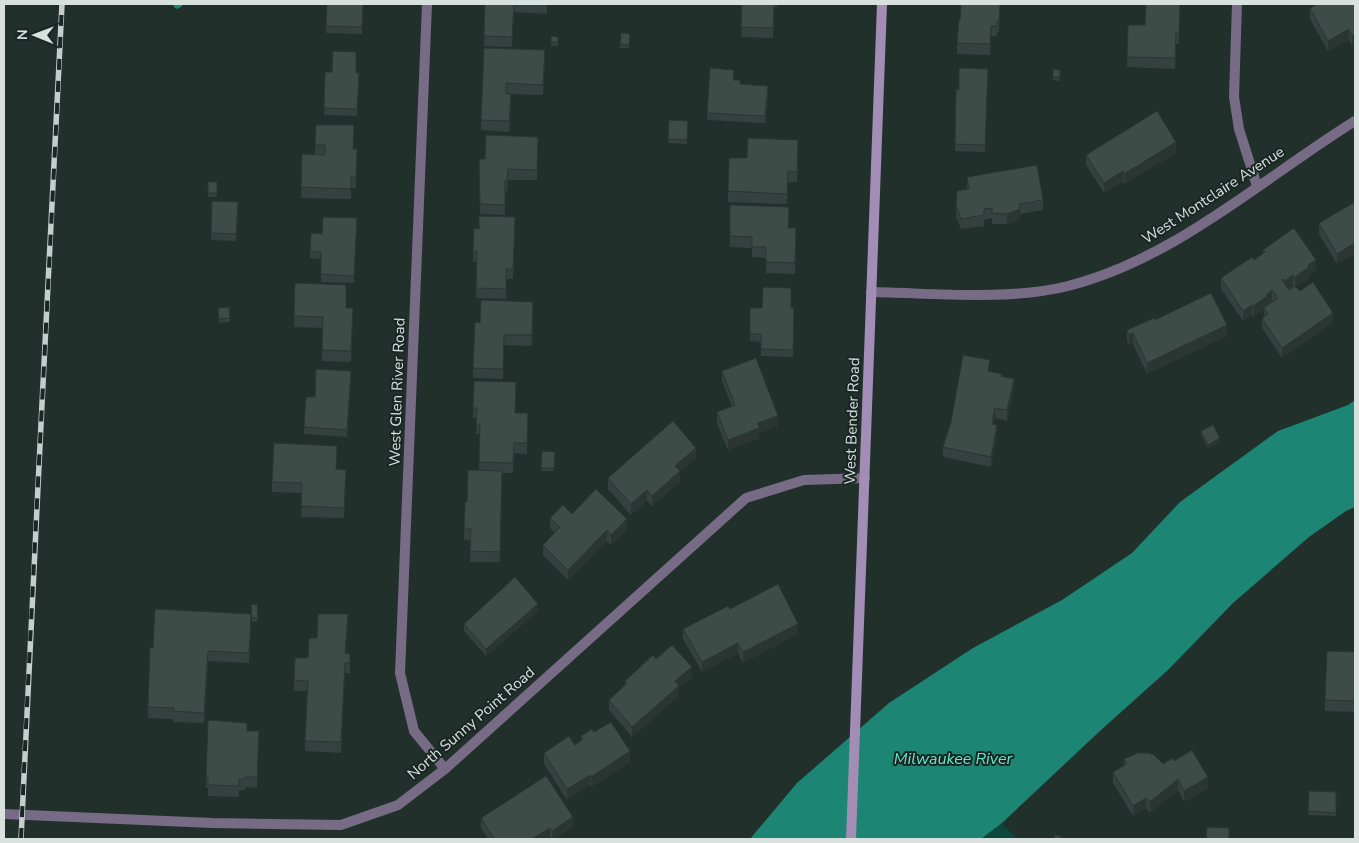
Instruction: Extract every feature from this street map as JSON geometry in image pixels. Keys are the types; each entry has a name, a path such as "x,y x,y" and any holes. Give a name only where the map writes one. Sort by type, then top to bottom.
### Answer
{"street":[{"name":"West Glen River Road","path":"427,4 400,673 414,731 445,769"},
{"name":"West Bender Road","path":"851,839 882,4"},
{"path":"1237,4 1234,97 1239,129 1256,186"},
{"name":"West Montclaire Avenue","path":"871,292 987,294 1035,291 1067,286 1108,273 1144,258 1207,220 1355,121"},
{"name":"North Sunny Point Road","path":"4,814 212,823 341,825 398,805 445,769 746,498 804,480 864,478"}],"shaded area":[{"path":"1002,823 1017,839 981,839"}],"water":[{"name":"Milwaukee River","path":"1355,400 1355,507 1346,511 1309,537 1233,603 1168,670 1002,823 981,839 750,839 797,783 889,703 973,648 1062,600 1132,553 1180,502 1278,431 1348,405"}],"building":[{"path":"327,4 363,4 362,27 326,26"},
{"path":"485,4 514,4 512,37 484,36"},
{"path":"742,4 774,4 773,28 741,27"},
{"path":"961,4 1000,4 997,26 991,26 990,44 957,43"},
{"path":"1146,4 1180,4 1179,33 1176,33 1175,58 1127,57 1128,25 1145,25"},
{"path":"1318,4 1355,4 1355,34 1352,36 1349,29 1328,41 1310,8"},
{"path":"621,33 630,34 629,45 620,44"},
{"path":"551,36 558,37 558,42 551,42"},
{"path":"484,48 545,50 543,85 506,83 506,94 511,94 509,121 481,120"},
{"path":"333,51 356,52 356,73 359,73 357,109 324,108 325,72 332,72"},
{"path":"710,68 734,70 733,80 740,80 740,84 768,86 765,116 707,113"},
{"path":"959,68 988,69 985,145 955,144 956,89 959,90"},
{"path":"1053,69 1060,70 1060,77 1053,77"},
{"path":"1157,111 1176,142 1124,174 1123,171 1104,183 1086,155"},
{"path":"669,120 688,121 687,140 668,139"},
{"path":"316,125 354,125 353,149 357,149 356,177 351,177 351,189 301,187 302,154 325,155 325,145 315,145"},
{"path":"486,135 538,137 537,170 508,169 507,181 505,181 505,205 480,204 479,159 485,159"},
{"path":"748,138 798,140 797,172 788,171 787,194 728,191 729,158 747,158"},
{"path":"1037,165 1043,200 1019,204 1020,209 1007,214 992,213 992,208 984,209 984,215 961,219 956,205 957,191 969,189 967,177"},
{"path":"208,182 217,182 217,193 208,193"},
{"path":"212,201 238,202 236,234 211,233"},
{"path":"1355,202 1355,243 1337,254 1319,223"},
{"path":"730,205 789,207 788,228 796,228 795,263 766,262 766,247 752,247 752,237 730,236"},
{"path":"479,216 515,217 513,269 506,269 506,289 476,288 477,251 473,251 474,228 479,229"},
{"path":"323,217 357,218 354,276 321,274 321,252 310,251 311,233 322,234"},
{"path":"1294,228 1316,260 1295,277 1293,275 1285,281 1284,279 1282,280 1289,290 1295,286 1300,291 1313,282 1333,313 1282,348 1262,318 1268,314 1264,308 1278,298 1272,290 1266,295 1268,296 1243,311 1221,278 1252,257 1254,260 1265,252 1263,250"},
{"path":"295,283 346,285 346,308 353,308 351,351 322,350 323,317 294,316"},
{"path":"763,287 791,288 791,308 794,308 793,350 761,349 761,334 750,334 750,308 762,308"},
{"path":"1211,293 1227,325 1147,363 1133,333 1129,335 1127,330 1154,318 1155,320"},
{"path":"481,300 533,302 532,335 504,335 503,369 473,368 475,322 480,323"},
{"path":"229,307 230,318 219,319 218,308"},
{"path":"963,355 990,360 988,371 1014,379 1007,410 995,408 992,424 997,425 991,457 943,447 951,422"},
{"path":"756,358 778,416 758,423 759,428 728,440 717,412 735,405 722,371"},
{"path":"316,369 351,371 347,430 304,427 306,397 315,397"},
{"path":"474,381 516,382 515,413 528,413 527,443 514,443 513,463 479,462 480,424 476,424 477,408 473,408"},
{"path":"673,421 696,448 675,466 680,471 652,496 647,490 631,504 608,478"},
{"path":"1213,425 1220,438 1208,445 1201,431"},
{"path":"274,443 337,446 336,469 346,470 344,508 301,506 302,483 272,482"},
{"path":"542,451 555,452 554,468 541,468"},
{"path":"468,470 502,471 500,552 470,551 471,529 464,529"},
{"path":"596,489 627,519 611,535 607,530 568,570 543,545 560,527 550,518 563,505 572,514"},
{"path":"515,577 538,604 486,649 464,624"},
{"path":"778,584 798,624 743,652 738,643 702,662 683,629 728,606 730,609"},
{"path":"257,604 258,618 252,618 251,605"},
{"path":"155,609 251,614 249,653 208,651 204,713 173,711 174,708 148,707 150,647 153,648"},
{"path":"318,614 348,614 345,653 350,654 350,663 345,663 341,742 305,741 308,681 294,680 295,658 308,658 309,638 317,638"},
{"path":"672,645 692,667 675,681 679,686 632,727 609,700 627,683 625,681 653,655 656,659"},
{"path":"1327,651 1355,652 1355,701 1325,700"},
{"path":"208,720 247,723 247,731 259,731 257,777 239,779 239,786 208,785 208,778 206,778"},
{"path":"611,722 630,751 591,777 590,775 567,789 544,753 569,736 575,745 583,739 581,736 592,729 594,732"},
{"path":"1192,750 1208,777 1184,791 1178,779 1150,802 1146,798 1133,806 1113,772 1127,764 1124,759 1138,753 1154,755 1163,764 1172,758 1174,761"},
{"path":"546,776 573,817 552,831 550,828 532,839 494,839 481,818"},
{"path":"1309,791 1336,792 1336,813 1308,811"},
{"path":"1207,827 1229,828 1229,839 1206,839"},
{"path":"1055,835 1067,839 1054,839"}],"railway":[{"path":"21,839 62,4"}]}
